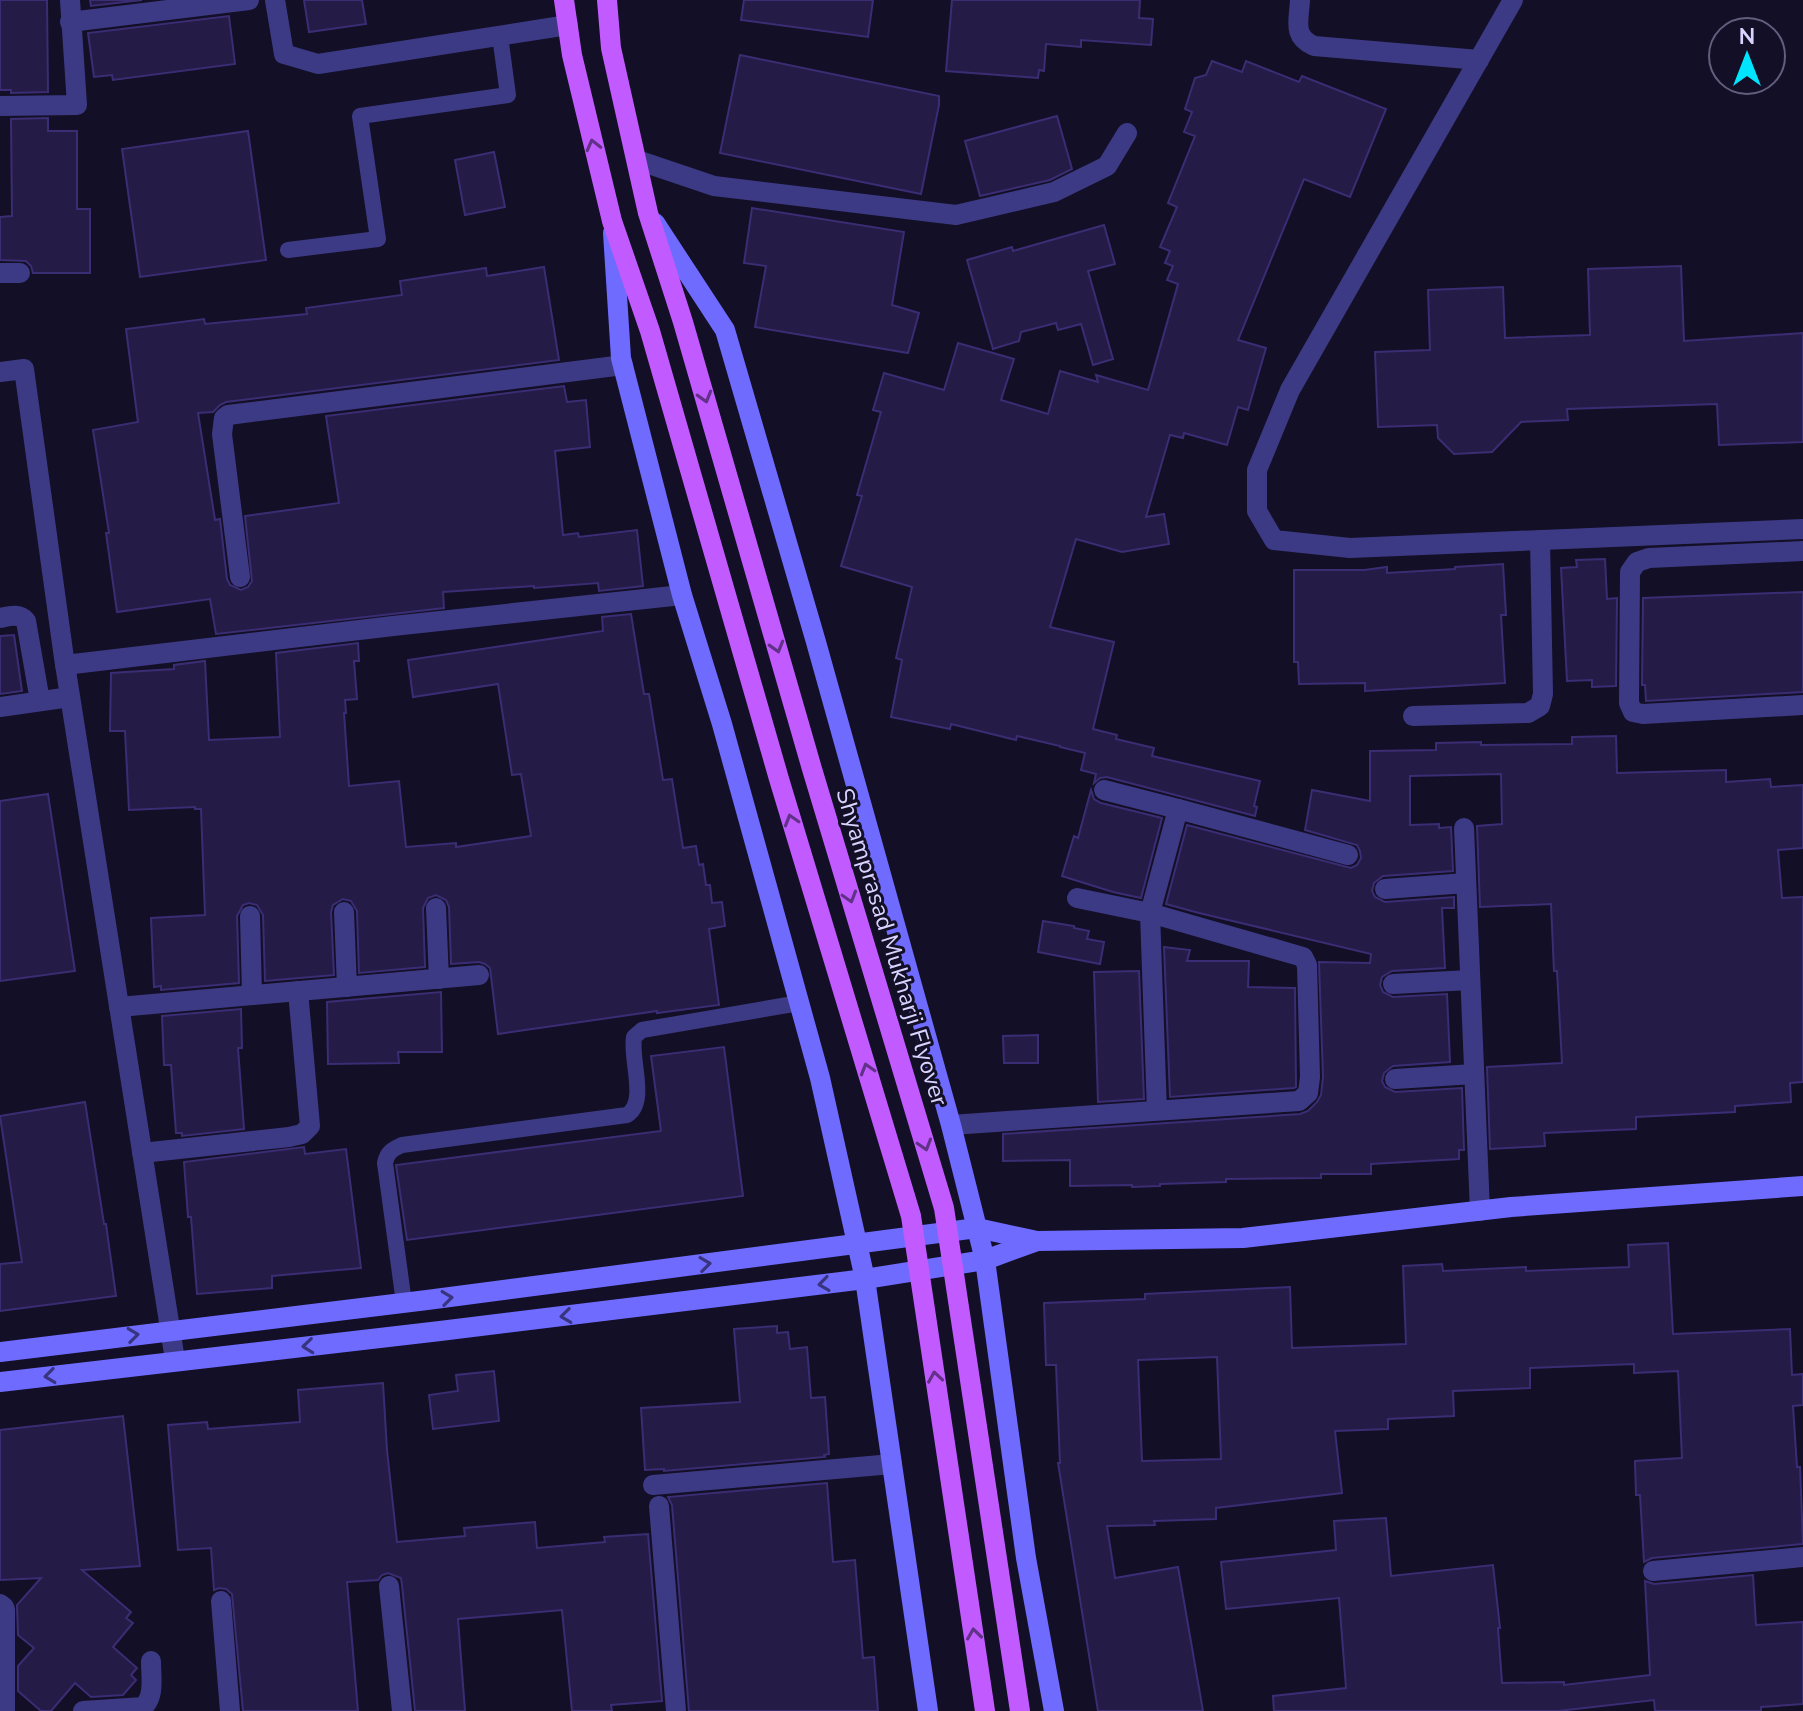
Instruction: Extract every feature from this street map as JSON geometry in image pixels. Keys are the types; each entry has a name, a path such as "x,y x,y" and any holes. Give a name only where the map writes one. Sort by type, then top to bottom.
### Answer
{"main road":[{"path":"564,0 572,55 612,221 650,331 774,764 911,1216 985,1711"},
{"name":"Shyamprasad Mukharji Flyover","path":"607,0 611,48 648,213 683,322 812,769 944,1208 1020,1711"}],"street":[{"path":"0,106 77,105 70,0"},
{"path":"70,22 249,0"},
{"path":"275,0 284,54 318,64 568,25"},
{"path":"1300,0 1298,32 1304,42 1314,46 1479,60"},
{"path":"1513,0 1290,390 1257,470 1257,511 1274,540 1350,548 1803,529"},
{"path":"637,160 714,186 956,215 1054,192 1107,166 1127,133"},
{"path":"648,213 725,330 951,1125 985,1260 1026,1558 1054,1711"},
{"path":"612,221 623,365 682,595 722,724 820,1078 858,1244 928,1711"},
{"path":"240,577 222,434 222,423 228,415 623,365"},
{"path":"0,372 24,369 65,665 175,1360"},
{"path":"1413,716 1528,713 1540,706 1543,694 1540,540"},
{"path":"1803,551 1649,558 1637,562 1630,572 1629,703 1633,712 1643,714 1803,705"},
{"path":"65,665 682,595"},
{"path":"0,618 17,615 26,621 40,701"},
{"path":"0,707 70,697"},
{"path":"1104,790 1348,855"},
{"path":"1157,1111 1150,913 1178,809"},
{"path":"1464,828 1480,1211"},
{"path":"1385,889 1466,883"},
{"path":"951,1125 1299,1101 1308,1093 1307,965 1303,957 1150,913 1077,898"},
{"path":"436,908 439,979"},
{"path":"344,912 347,987"},
{"path":"250,916 252,995"},
{"path":"119,1007 479,975"},
{"path":"1393,984 1470,980"},
{"path":"142,1153 289,1137 302,1134 310,1126 298,991"},
{"path":"1395,1079 1474,1074"},
{"path":"0,1352 977,1228 1037,1241 1243,1238 1527,1206 1803,1186"},
{"path":"0,1382 865,1279 985,1260 1037,1241"},
{"path":"653,1485 892,1464"},
{"path":"659,1506 676,1711"},
{"path":"1653,1571 1803,1557"},
{"path":"389,1586 402,1711"},
{"path":"221,1601 230,1711"},
{"path":"0,1604 5,1610 5,1711"},
{"path":"83,1711 147,1705 151,1700 151,1661"}],"lane":[{"path":"288,250 378,239 360,116 508,95 500,36"},
{"path":"404,1303 385,1163 391,1150 402,1145 627,1115 634,1111 638,1101 632,1048 634,1037 642,1030 799,1003"}],"building":[{"path":"0,0 47,0 48,92 11,93 11,90 0,90"},
{"path":"90,0 142,0 91,6"},
{"path":"304,0 362,0 366,24 309,32"},
{"path":"744,0 873,0 868,37 741,20"},
{"path":"952,0 1140,0 1139,18 1153,19 1151,45 1081,40 1081,47 1046,44 1044,71 1039,70 1038,78 946,71"},
{"path":"229,16 235,64 113,80 112,75 94,77 88,33"},
{"path":"740,55 939,96 921,194 720,153"},
{"path":"1212,61 1242,72 1246,61 1299,82 1302,76 1386,109 1350,197 1304,179 1238,340 1266,348 1248,410 1238,407 1227,445 1184,433 1183,438 1170,435 1146,517 1164,514 1169,544 1122,552 1076,539 1050,627 1114,642 1093,729 1117,735 1116,739 1154,748 1152,756 1260,781 1254,806 1257,807 1255,816 1107,777 1094,783 1096,774 1081,770 1085,753 1060,746 1017,736 1016,740 951,724 950,729 891,717 902,660 896,658 912,587 841,566 862,496 857,495 881,412 873,410 884,373 944,390 958,343 1014,359 1001,400 1048,414 1060,371 1098,382 1096,375 1148,390 1178,284 1167,280 1173,266 1165,263 1170,251 1160,247 1177,207 1168,203 1195,136 1184,132 1192,112 1185,109 1195,78 1206,75"},
{"path":"1057,116 1072,169 1050,180 980,196 965,141"},
{"path":"48,118 48,131 77,131 77,209 90,209 90,273 33,273 26,261 0,260 0,217 12,216 11,119"},
{"path":"248,131 266,260 140,277 122,149"},
{"path":"494,152 505,207 465,215 455,160"},
{"path":"752,208 904,232 892,305 919,313 908,353 755,327 766,266 744,263"},
{"path":"1104,225 1115,264 1088,271 1113,359 1093,365 1081,324 1058,330 1056,323 1021,332 1019,341 993,349 967,260 1012,247 1013,251"},
{"path":"1681,266 1684,341 1803,333 1803,442 1719,445 1717,404 1567,409 1568,420 1521,422 1492,452 1454,454 1438,438 1437,425 1378,427 1375,352 1430,350 1428,290 1503,287 1505,338 1590,335 1588,269"},
{"path":"544,267 559,360 226,402 213,412 198,413 215,520 220,519 227,579 230,585 241,590 252,581 245,516 339,503 326,416 564,386 567,402 586,400 590,447 555,451 563,535 578,533 579,537 637,530 643,586 599,591 598,583 443,592 444,608 216,634 210,599 117,612 93,430 138,422 126,329 204,319 205,324 307,314 306,308 402,295 400,281 486,268 487,276"},
{"path":"1605,559 1607,599 1617,598 1616,686 1592,687 1592,680 1567,681 1561,568 1577,567 1576,560"},
{"path":"1503,564 1506,615 1501,615 1505,683 1365,691 1365,683 1299,684 1298,662 1294,662 1294,570 1387,567 1387,573"},
{"path":"1803,592 1803,692 1646,701 1645,685 1642,685 1643,598"},
{"path":"631,614 644,694 649,694 663,780 672,779 683,848 696,846 706,885 710,885 712,903 722,902 725,926 709,929 719,1005 498,1034 490,968 479,962 451,964 449,907 446,900 436,895 428,898 423,908 425,967 359,973 357,911 351,901 343,899 333,905 331,912 334,975 265,981 263,915 257,905 249,903 243,905 237,916 239,983 161,990 161,986 154,987 151,918 205,915 201,809 129,810 125,731 110,731 111,673 174,669 174,665 205,661 209,740 280,737 276,653 358,643 359,661 354,661 357,699 345,700 344,713 349,786 399,781 406,847 456,843 456,847 531,836 521,774 512,775 498,684 413,697 408,660 603,631 602,617"},
{"path":"14,635 22,691 0,694 0,636"},
{"path":"1616,736 1617,773 1726,770 1726,782 1770,779 1771,787 1803,785 1803,848 1778,850 1782,898 1803,897 1803,1082 1790,1083 1791,1102 1735,1106 1735,1112 1636,1117 1636,1129 1544,1133 1545,1146 1490,1149 1487,1067 1562,1063 1551,904 1480,907 1477,826 1502,824 1501,774 1410,776 1410,825 1439,824 1439,828 1451,827 1453,871 1383,876 1374,883 1372,891 1375,897 1385,902 1454,897 1454,908 1442,908 1445,968 1392,971 1382,977 1380,985 1383,992 1393,997 1447,994 1450,1062 1393,1066 1384,1073 1382,1081 1385,1087 1395,1092 1462,1088 1464,1150 1459,1150 1459,1159 1371,1164 1371,1174 1226,1179 1226,1182 1132,1187 1070,1186 1070,1160 1003,1161 1003,1134 1300,1114 1308,1111 1321,1095 1319,962 1370,963 1371,954 1166,904 1187,825 1351,868 1361,858 1357,845 1305,830 1312,790 1370,801 1370,751 1436,750 1436,743 1572,744 1572,737"},
{"path":"1091,790 1094,799 1101,803 1162,818 1141,898 1062,876 1074,836 1078,838"},
{"path":"48,794 75,971 0,981 0,801"},
{"path":"1043,921 1089,931 1087,939 1104,942 1100,964 1038,952"},
{"path":"1164,947 1190,950 1187,961 1249,961 1248,987 1295,988 1296,1087 1170,1097"},
{"path":"1139,971 1144,1099 1098,1102 1094,972"},
{"path":"441,992 442,1052 398,1052 399,1063 328,1064 327,1002"},
{"path":"241,1009 242,1048 238,1048 244,1129 182,1136 182,1133 176,1133 171,1065 164,1065 162,1016"},
{"path":"1038,1035 1038,1063 1004,1063 1003,1036"},
{"path":"724,1047 743,1196 407,1240 396,1165 661,1131 651,1056"},
{"path":"85,1102 116,1296 0,1311 0,1264 22,1262 0,1116"},
{"path":"304,1147 305,1154 346,1149 361,1268 272,1276 272,1288 197,1294 184,1162"},
{"path":"1668,1243 1673,1334 1790,1329 1792,1375 1803,1374 1803,1405 1793,1406 1797,1467 1800,1467 1803,1544 1652,1558 1644,1562 1635,1461 1682,1458 1678,1371 1634,1373 1634,1364 1530,1368 1530,1388 1453,1391 1454,1416 1388,1419 1388,1429 1335,1431 1342,1493 1216,1508 1216,1519 1107,1526 1115,1578 1178,1567 1203,1711 1098,1711 1058,1463 1056,1365 1046,1365 1044,1303 1145,1299 1145,1294 1290,1287 1292,1348 1406,1344 1403,1266 1442,1264 1443,1271 1629,1267 1628,1245","holes":["1217,1357 1221,1459 1142,1461 1138,1360"]},
{"path":"777,1326 777,1333 788,1332 790,1349 807,1347 811,1398 825,1397 829,1454 825,1457 664,1471 645,1470 641,1408 740,1402 734,1329"},
{"path":"494,1371 499,1421 433,1429 429,1395 458,1391 456,1375"},
{"path":"383,1383 397,1542 465,1536 464,1528 535,1522 537,1548 605,1542 604,1537 648,1534 662,1701 611,1705 612,1711 572,1711 562,1610 458,1619 465,1711 415,1711 401,1578 388,1573 378,1580 347,1582 358,1711 243,1711 232,1594 226,1589 214,1590 211,1548 178,1550 168,1425 207,1422 208,1429 300,1422 298,1390"},
{"path":"123,1416 140,1566 82,1570 131,1612 126,1618 133,1623 113,1647 137,1668 131,1675 136,1680 123,1695 91,1697 75,1683 51,1711 41,1711 18,1691 18,1666 34,1648 18,1635 17,1605 41,1578 0,1580 0,1430"},
{"path":"827,1483 833,1562 855,1560 863,1658 874,1657 878,1711 689,1711 672,1505 668,1497"},
{"path":"1386,1518 1391,1576 1493,1565 1502,1683 1564,1682 1564,1685 1650,1675 1645,1581 1654,1584 1753,1575 1756,1625 1803,1622 1803,1704 1761,1707 1761,1711 1655,1711 1654,1700 1558,1711 1274,1711 1273,1696 1346,1688 1339,1598 1226,1609 1221,1562 1336,1550 1334,1521"}]}
